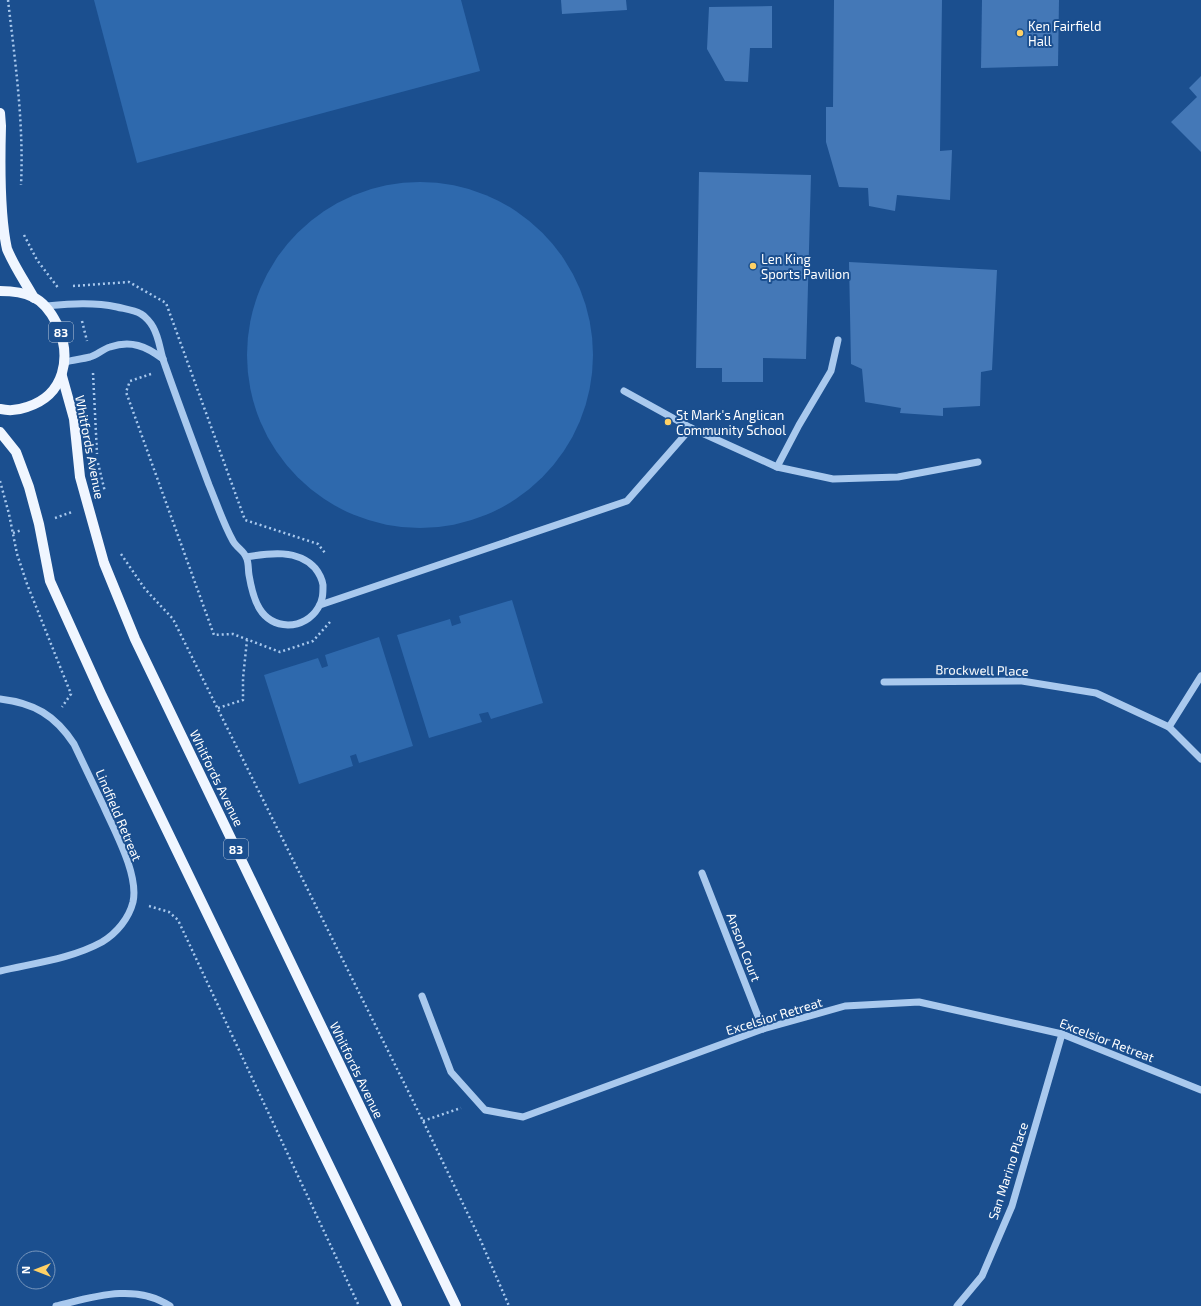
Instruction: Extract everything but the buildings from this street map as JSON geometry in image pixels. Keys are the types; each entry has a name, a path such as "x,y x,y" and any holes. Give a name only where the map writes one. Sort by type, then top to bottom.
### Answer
{"main road":[{"name":"Whitfords Avenue","path":"0,113 0,207 2,227 7,249 34,298"},
{"name":"Whitfords Avenue","path":"0,291 18,292 34,298 45,306 54,318 61,333 65,350 65,362 62,376 57,386 46,397 34,405 19,410 0,409"},
{"name":"Whitfords Avenue","path":"62,376 74,419 80,476 104,563 135,639 456,1306"},
{"path":"0,432 16,452 29,487 39,524 50,581 99,689 397,1306"}],"street":[{"path":"45,306 77,303 102,304 141,314 153,327 198,457 225,525 234,543 246,557 255,602 263,614 272,621 282,625 294,625 304,622 314,615 320,605 323,594 322,582 318,571 310,563 300,557 279,554 246,557"},
{"path":"777,467 799,425 831,371 838,340"},
{"path":"65,362 91,357 109,347 124,344 149,348 163,359"},
{"path":"624,391 691,428 777,467 833,479 898,476 978,462"},
{"path":"320,605 626,501 691,428"},
{"path":"1169,727 1201,676"},
{"name":"Brockwell Place","path":"884,682 1022,681 1096,693 1169,727 1201,759"},
{"name":"Lindfield Retreat","path":"0,699 20,702 37,709 54,718 65,730 74,744 126,856 133,881 133,901 128,917 118,929 104,941 64,957 0,971"},
{"name":"Anson Court","path":"702,873 763,1029"},
{"name":"Excelsior Retreat","path":"422,996 451,1072 485,1110 523,1117 763,1029 846,1006 919,1002 1062,1034 1201,1090"},
{"name":"San Marino Place","path":"957,1306 982,1276 1012,1206 1062,1034"},
{"path":"56,1306 105,1294 125,1293 142,1295 161,1300 170,1306"}],"path":[{"path":"8,0 20,113 22,164 20,186"},
{"path":"13,533 106,500 98,461 95,396 91,357 77,303 57,287 37,260 24,234"},
{"path":"0,481 17,554 27,584 71,694 54,718"},
{"path":"117,548 145,589 173,619 423,1121 480,1239 508,1306"},
{"path":"218,708 243,700 243,678 247,640"},
{"path":"133,901 169,912 178,920 359,1306"},
{"path":"423,1121 477,1102"}],"shaded area":[{"path":"94,0 461,0 480,71 137,163"},
{"path":"420,182 454,186 486,196 516,212 542,233 563,259 579,289 589,321 593,355 589,389 579,421 563,451 542,477 516,498 486,514 454,524 420,528 386,524 354,514 324,498 298,477 277,451 261,421 251,389 247,355 251,321 261,289 277,259 298,233 324,212 354,196 386,186"},
{"path":"512,600 543,703 491,719 488,712 479,714 482,722 429,738 397,635 450,619 452,626 461,623 459,616"},
{"path":"379,637 413,746 359,763 356,754 350,756 353,766 299,784 264,675 318,658 322,668 328,666 325,655"}],"place":[{"name":"Ken Fairfield Hall","path":"1020,33"},
{"name":"Len King Sports Pavilion","path":"753,266"},
{"name":"St Mark's Anglican Community School","path":"668,422"}]}
